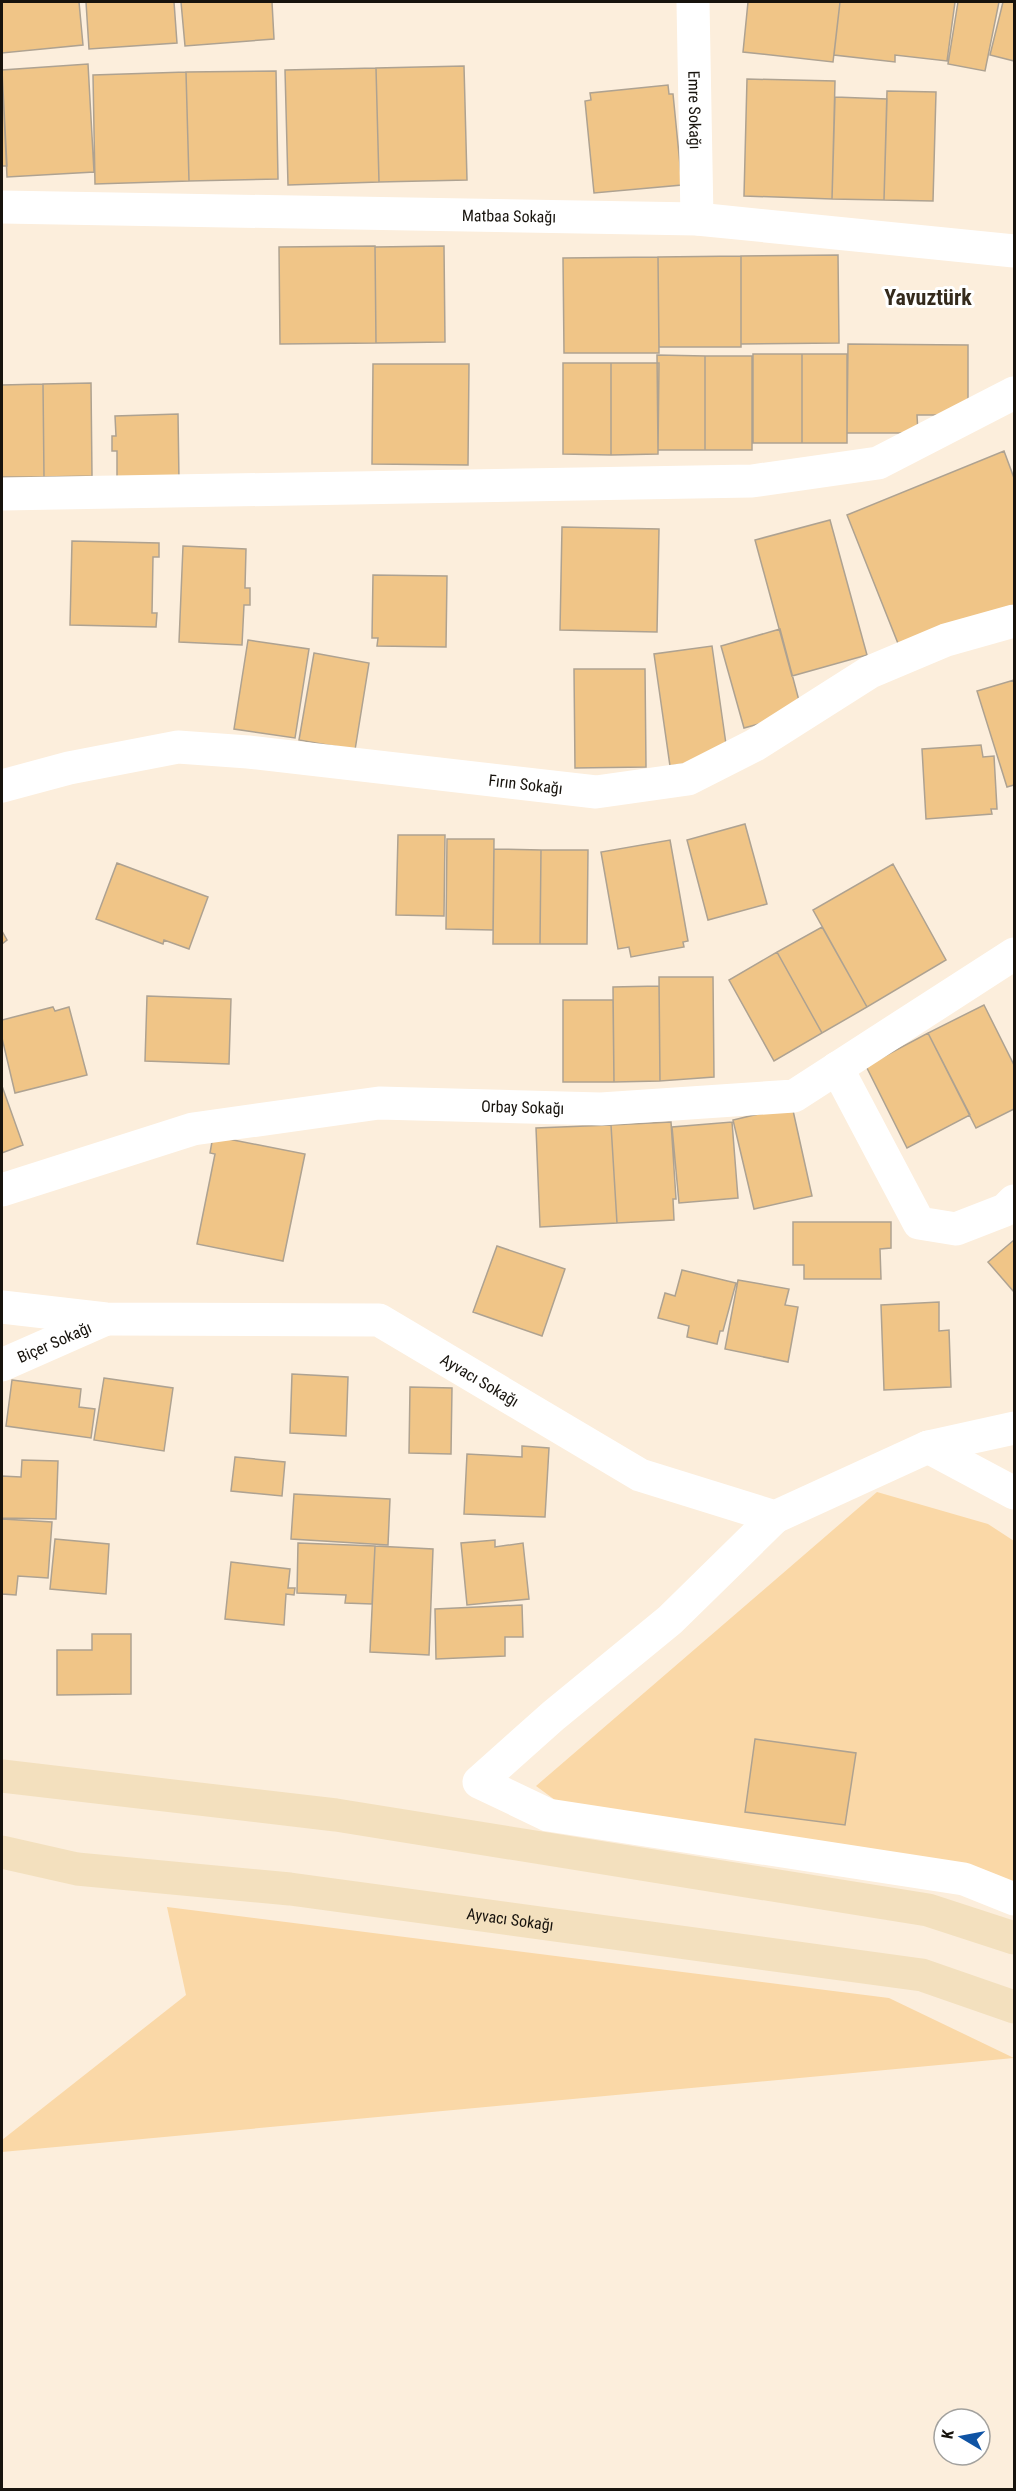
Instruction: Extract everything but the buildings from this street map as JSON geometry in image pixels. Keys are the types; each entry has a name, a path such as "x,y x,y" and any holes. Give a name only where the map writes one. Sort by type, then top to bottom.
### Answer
{"main road":[{"path":"2,1776 336,1815 824,1893 928,1910 1014,1938"},
{"name":"Ayvacı Sokağı","path":"2,1852 77,1869 290,1889 922,1975 1014,2007"}],"street":[{"name":"Emre Sokağı","path":"693,2 697,219"},
{"name":"Matbaa Sokağı","path":"2,207 697,219 1014,251"},
{"path":"2,494 753,481 878,463 1014,393"},
{"name":"Fırın Sokağı","path":"2,786 69,768 178,747 248,752 596,792 688,779 755,745 870,672 946,640 1014,621"},
{"name":"Orbay Sokağı","path":"2,1190 193,1129 379,1103 601,1109 794,1096 1014,954"},
{"path":"837,1068 919,1223 956,1230 1005,1210 1014,1201"},
{"name":"Ayvacı Sokağı","path":"2,1307 106,1319 380,1320 640,1475 775,1517"},
{"name":"Biçer Sokağı","path":"2,1365 106,1319"},
{"path":"1014,1428 928,1447 775,1517 670,1620 553,1716 479,1782 549,1815 964,1879 1014,1899"},
{"path":"928,1447 1014,1493"}],"shaded area":[{"path":"877,1492 988,1524 1014,1541 1014,1886 578,1817 536,1786"},
{"path":"167,1907 889,1998 1014,2058 2,2152 2,2140 186,1995"}],"district":[{"name":"Yavuztürk","path":"928,297"}]}
